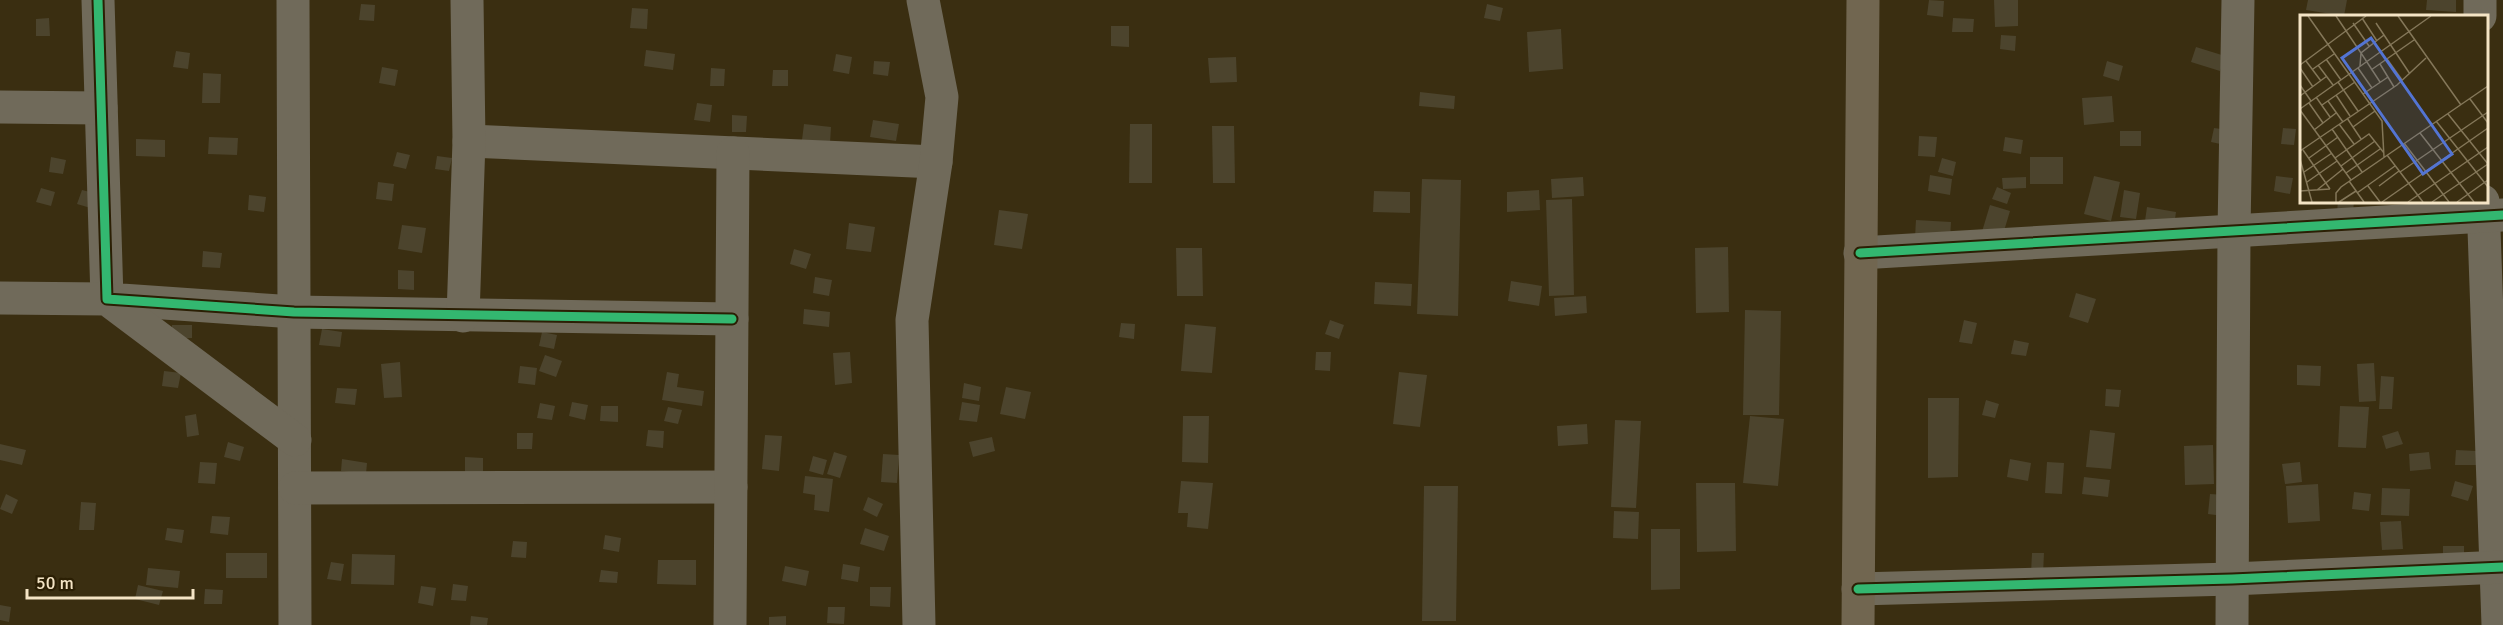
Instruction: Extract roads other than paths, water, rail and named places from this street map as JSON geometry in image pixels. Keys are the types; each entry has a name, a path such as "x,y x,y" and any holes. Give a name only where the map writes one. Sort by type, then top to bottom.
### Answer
{"main road":[{"path":"1858,625 1863,0"}],"street":[{"path":"98,0 106,299"},
{"path":"293,0 295,625"},
{"path":"463,316 469,141 467,0"},
{"path":"919,625 912,320 936,162 942,97 923,0"},
{"path":"2232,625 2238,0"},
{"path":"0,107 101,108"},
{"path":"469,141 936,162"},
{"path":"730,625 733,153"},
{"path":"1860,253 2234,231 2490,211 2500,567 2498,625"},
{"path":"0,298 106,299 294,312 732,319"},
{"path":"106,299 295,440"},
{"path":"295,488 731,487"},
{"path":"1858,589 2232,579 2500,567"}]}
